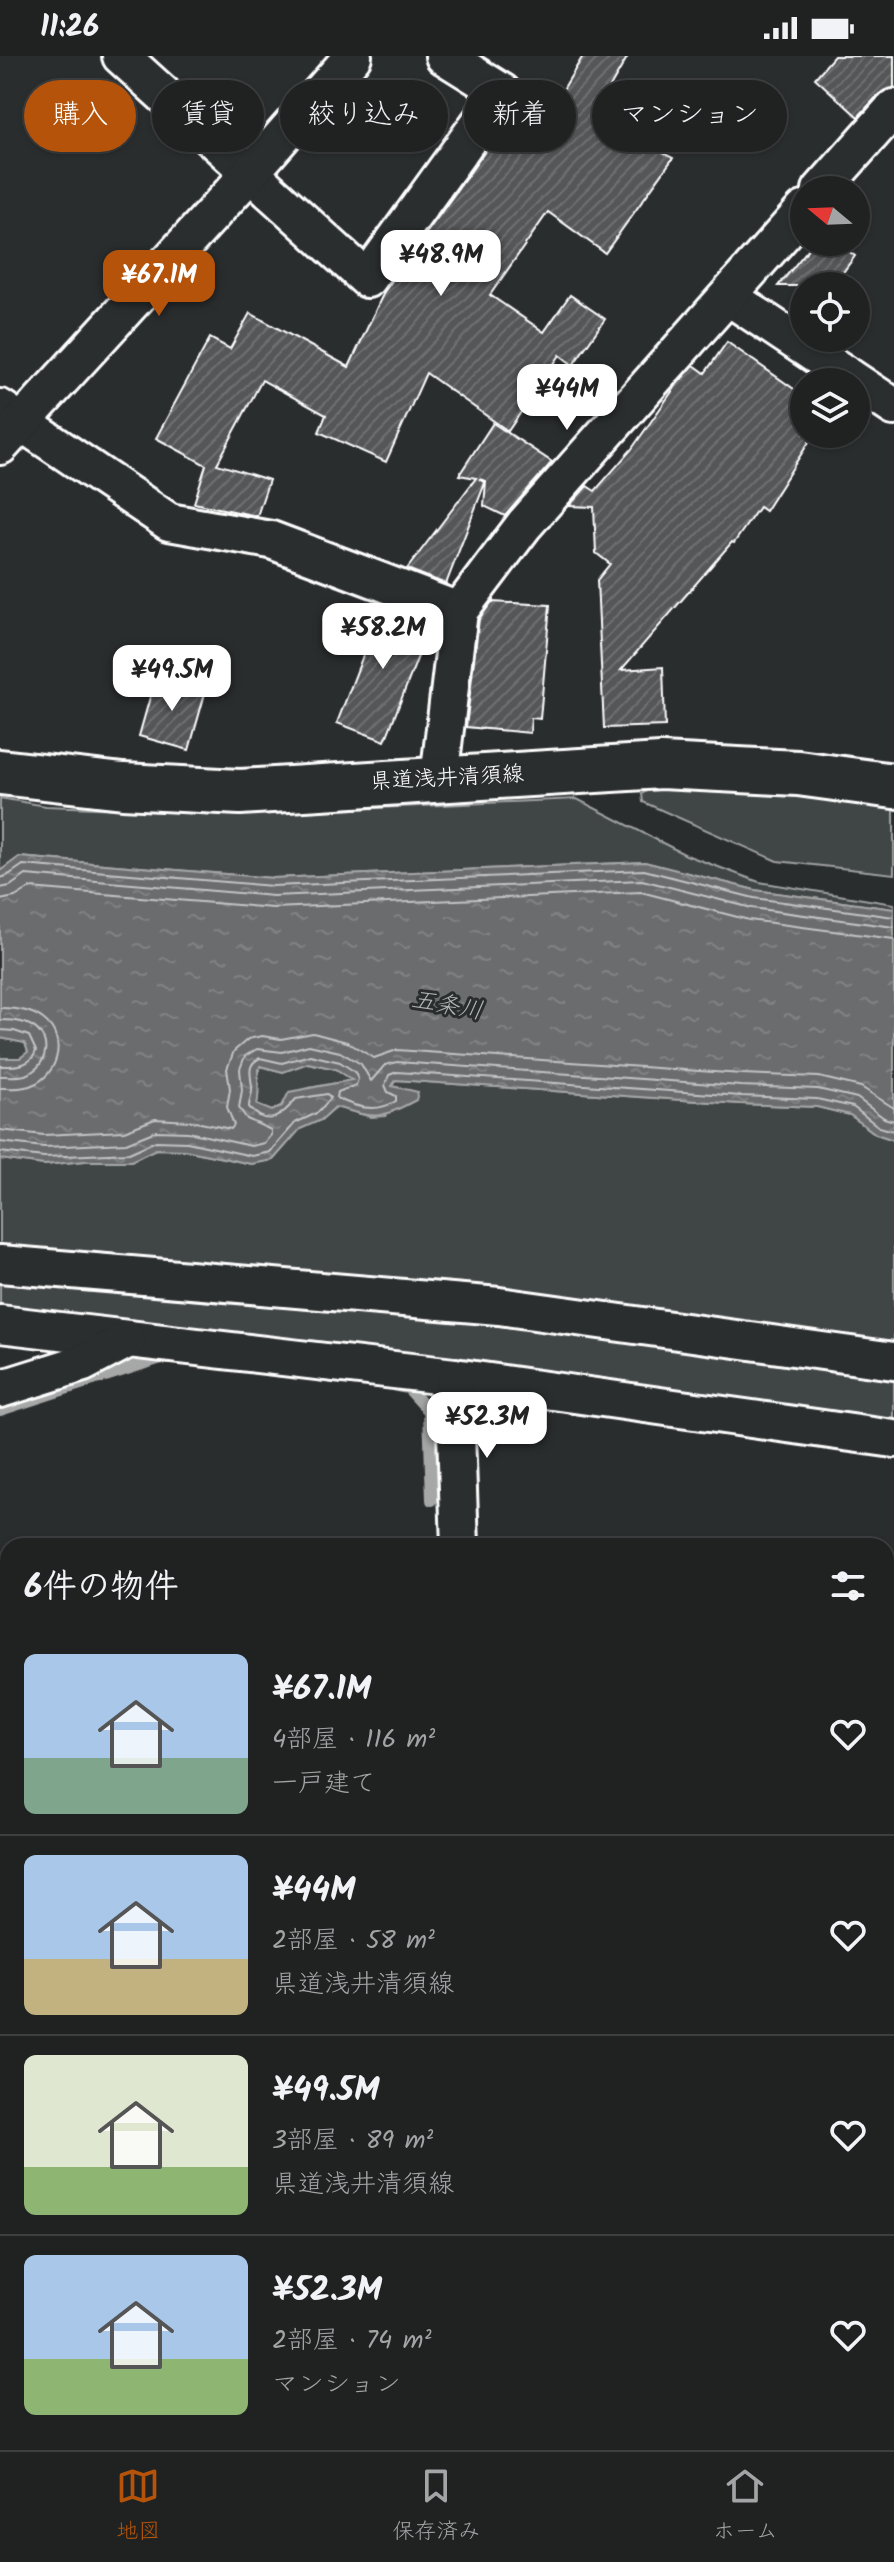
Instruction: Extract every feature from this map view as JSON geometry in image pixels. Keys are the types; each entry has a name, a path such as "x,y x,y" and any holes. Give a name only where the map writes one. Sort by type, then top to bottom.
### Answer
{"main road":[{"name":"県道浅井清須線","path":"0,772 123,786 240,792 661,766 798,773 894,786"}],"street":[{"path":"121,56 367,279 502,92 444,56"},
{"path":"353,56 250,173 8,426 169,522 271,540 459,611"},
{"path":"833,176 894,108"},
{"path":"439,779 459,611 524,525 790,226"},
{"path":"729,297 894,407"},
{"path":"0,1264 499,1306 894,1361"},
{"path":"0,1324 454,1377 894,1439"},
{"path":"0,1389 83,1363 127,1340"},
{"path":"454,1377 460,1538"}],"shaded area":[{"path":"648,790 779,790 894,809 894,874 777,861 643,802 642,794"},
{"path":"0,798 46,806 244,814 577,799 686,855 759,882 894,904 894,909 755,890 644,862 273,878 20,857 0,871"},
{"path":"0,1038 25,1043 28,1052 20,1058 0,1058"},
{"path":"308,1063 336,1069 353,1080 309,1088 272,1111 256,1105 260,1066 283,1072"},
{"path":"396,1080 817,1107 850,1115 876,1134 894,1140 894,1346 0,1250 0,1159 44,1165 131,1161 155,1149 185,1150 251,1164 273,1160 300,1129 321,1120 336,1107 371,1117 386,1116 391,1086"},
{"path":"0,1276 511,1321 894,1377 894,1425 0,1307"}],"water":[{"name":"五条川","path":"19,857 273,878 645,862 755,890 894,909 894,1140 876,1134 850,1115 817,1107 396,1080 392,1086 418,1092 416,1100 377,1116 335,1107 321,1120 300,1129 273,1160 251,1164 185,1150 156,1149 131,1161 44,1165 0,1159 0,1058 20,1058 28,1052 25,1043 0,1038 0,871","holes":["308,1063 336,1069 352,1080 289,1092 282,1106 272,1111 257,1105 260,1066 283,1072"]}],"building":[{"path":"583,56 628,56 614,80 592,80 592,152 661,152 673,158 605,253 548,212 490,295 544,332 570,295 605,319 573,365 560,355 508,431 426,373 386,462 319,432 326,415 262,380 217,464 269,480 257,516 194,503 206,465 156,438 210,338 230,349 250,313 349,367 384,292 485,152 576,152 576,80 569,80"},
{"path":"834,56 894,56 894,88 879,94 858,117 815,78"},
{"path":"803,256 855,256 843,272 790,272 790,286 778,286"},
{"path":"727,342 790,386 790,448 805,448 765,511 759,507 734,543 621,670 663,667 665,726 604,728 597,580 610,564 596,553 594,507 569,506 587,486 595,491 631,450 694,365 705,373"},
{"path":"493,423 552,462 505,516 484,506 486,481 479,479 485,483 446,584 407,569 476,478 459,475"},
{"path":"376,602 431,623 385,741 337,723 367,645 361,643"},
{"path":"492,602 550,605 540,719 531,718 530,733 466,727 479,619"},
{"path":"156,676 206,690 189,750 139,736"}],"waterway":[{"path":"0,1410 161,1358 169,1359"},
{"path":"397,1386 408,1388 429,1411 432,1500"}]}
